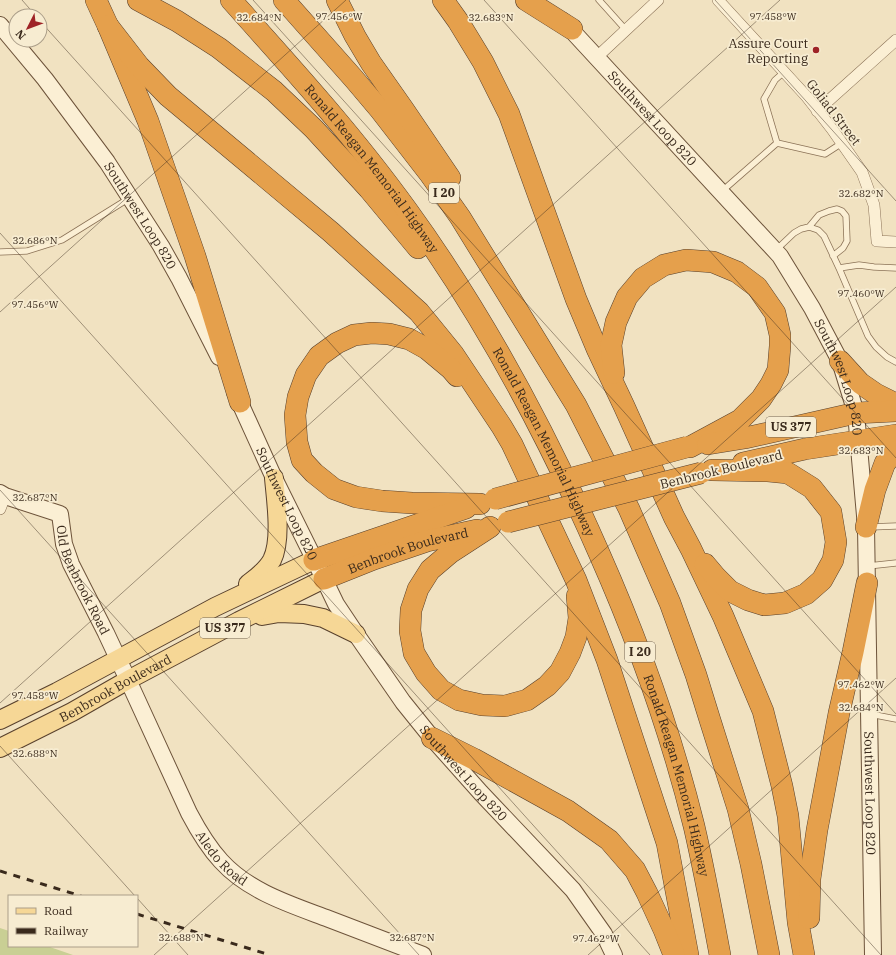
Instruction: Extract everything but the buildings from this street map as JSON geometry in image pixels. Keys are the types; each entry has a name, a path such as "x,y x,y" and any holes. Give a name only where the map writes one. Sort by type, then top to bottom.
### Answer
{"highway":[{"path":"96,0 148,121 194,256 240,402"},
{"path":"138,0 177,21 219,48 274,92 314,129 370,189 415,244 432,267 482,348 508,367"},
{"name":"Ronald Reagan Memorial Highway","path":"231,0 324,105 366,156 397,197 449,270 508,367 549,444 586,522 637,644 672,750 693,825 709,894 720,955"},
{"name":"I 20","path":"284,0 354,79 429,173 460,217 576,405 629,508 670,603 696,675 738,809 752,864 769,955"},
{"path":"337,0 355,36 371,63 493,242 577,386 576,405"},
{"path":"443,0 458,21 483,62 509,114 576,299 597,349 674,517 723,616 763,711 788,816 798,922 804,955"},
{"path":"526,0 572,29"},
{"path":"108,26 139,66 168,96 331,232 419,312 454,355 502,427 512,444 576,580 607,660 667,843 688,955"},
{"path":"616,389 611,345 616,322 627,297 644,278 664,265 686,260 713,262 737,272 757,287 775,313 780,335 778,370 772,384 761,399 740,420 689,447"},
{"path":"488,502 412,503 382,501 356,497 334,490 314,474 302,460 297,442 295,422 298,397 306,375 319,356 337,343 354,335 389,334 409,339 427,349 451,369 484,411 502,427"},
{"path":"840,361 860,383 876,394 896,404"},
{"name":"Benbrook Boulevard","path":"314,560 488,502 689,447 745,438 856,413 896,411"},
{"name":"Benbrook Boulevard","path":"324,579 427,540 499,525 706,472 805,449 896,435"},
{"path":"866,527 877,483 885,463 896,451"},
{"path":"691,549 730,591 748,600 764,605 785,603 806,594 822,580 833,560 836,542 831,512 812,488 788,473 768,471 706,472"},
{"path":"499,525 450,553 430,570 418,589 411,610 410,631 414,653 426,673 441,690 459,700 482,705 505,706 527,700 548,686 560,672 576,637 579,618 576,580"},
{"path":"809,955 810,878 816,837 867,574"},
{"path":"432,738 474,759 568,811 609,840 635,870 664,930 674,955"}],"main road":[{"name":"Southwest Loop 820","path":"542,0 572,29 780,256 812,308 840,361 856,413 866,527 873,955"},
{"name":"Southwest Loop 820","path":"0,25 45,79 98,149 161,246 215,349 274,478 336,604 403,702 432,738 481,793 573,890 604,934 614,955"},
{"path":"216,607 259,576 266,569 275,554 278,535 274,478"},
{"name":"Old Benbrook Road","path":"2,499 60,514 64,544 70,564 118,659"},
{"name":"Benbrook Boulevard","path":"0,720 57,692 216,607 314,560"},
{"name":"Benbrook Boulevard","path":"0,748 72,712 128,680 239,621 324,579"},
{"path":"239,621 279,612 304,614 323,618 356,634"},
{"name":"Aledo Road","path":"118,659 189,813 200,833 221,862 240,878 280,900 423,955"}],"street":[{"path":"597,57 658,0"},
{"name":"Goliad Street","path":"718,0 807,97 832,129 862,172 874,205 877,241 896,242"},
{"path":"817,111 896,40"}],"lane":[{"path":"599,0 626,30"},
{"path":"777,143 764,99 775,80 784,72"},
{"path":"721,192 777,143"},
{"path":"777,143 825,154 842,143"},
{"path":"0,252 27,251 62,240 130,198"},
{"path":"809,227 819,215 837,209 842,211 846,216 847,241 843,248 833,256"},
{"path":"775,251 794,233 801,229 809,227 818,230 824,236 868,336 876,347 887,357 896,362"},
{"path":"839,268 859,265 896,268"},
{"path":"866,527 896,526"},
{"path":"867,574 896,563"},
{"path":"870,714 896,720"}],"green space":[{"path":"0,928 8,931 8,947 50,947 73,955 0,955"}],"railway":[{"path":"0,871 78,895"},
{"path":"138,914 270,955"}],"place":[{"name":"Assure Court Reporting","path":"816,50"}]}
